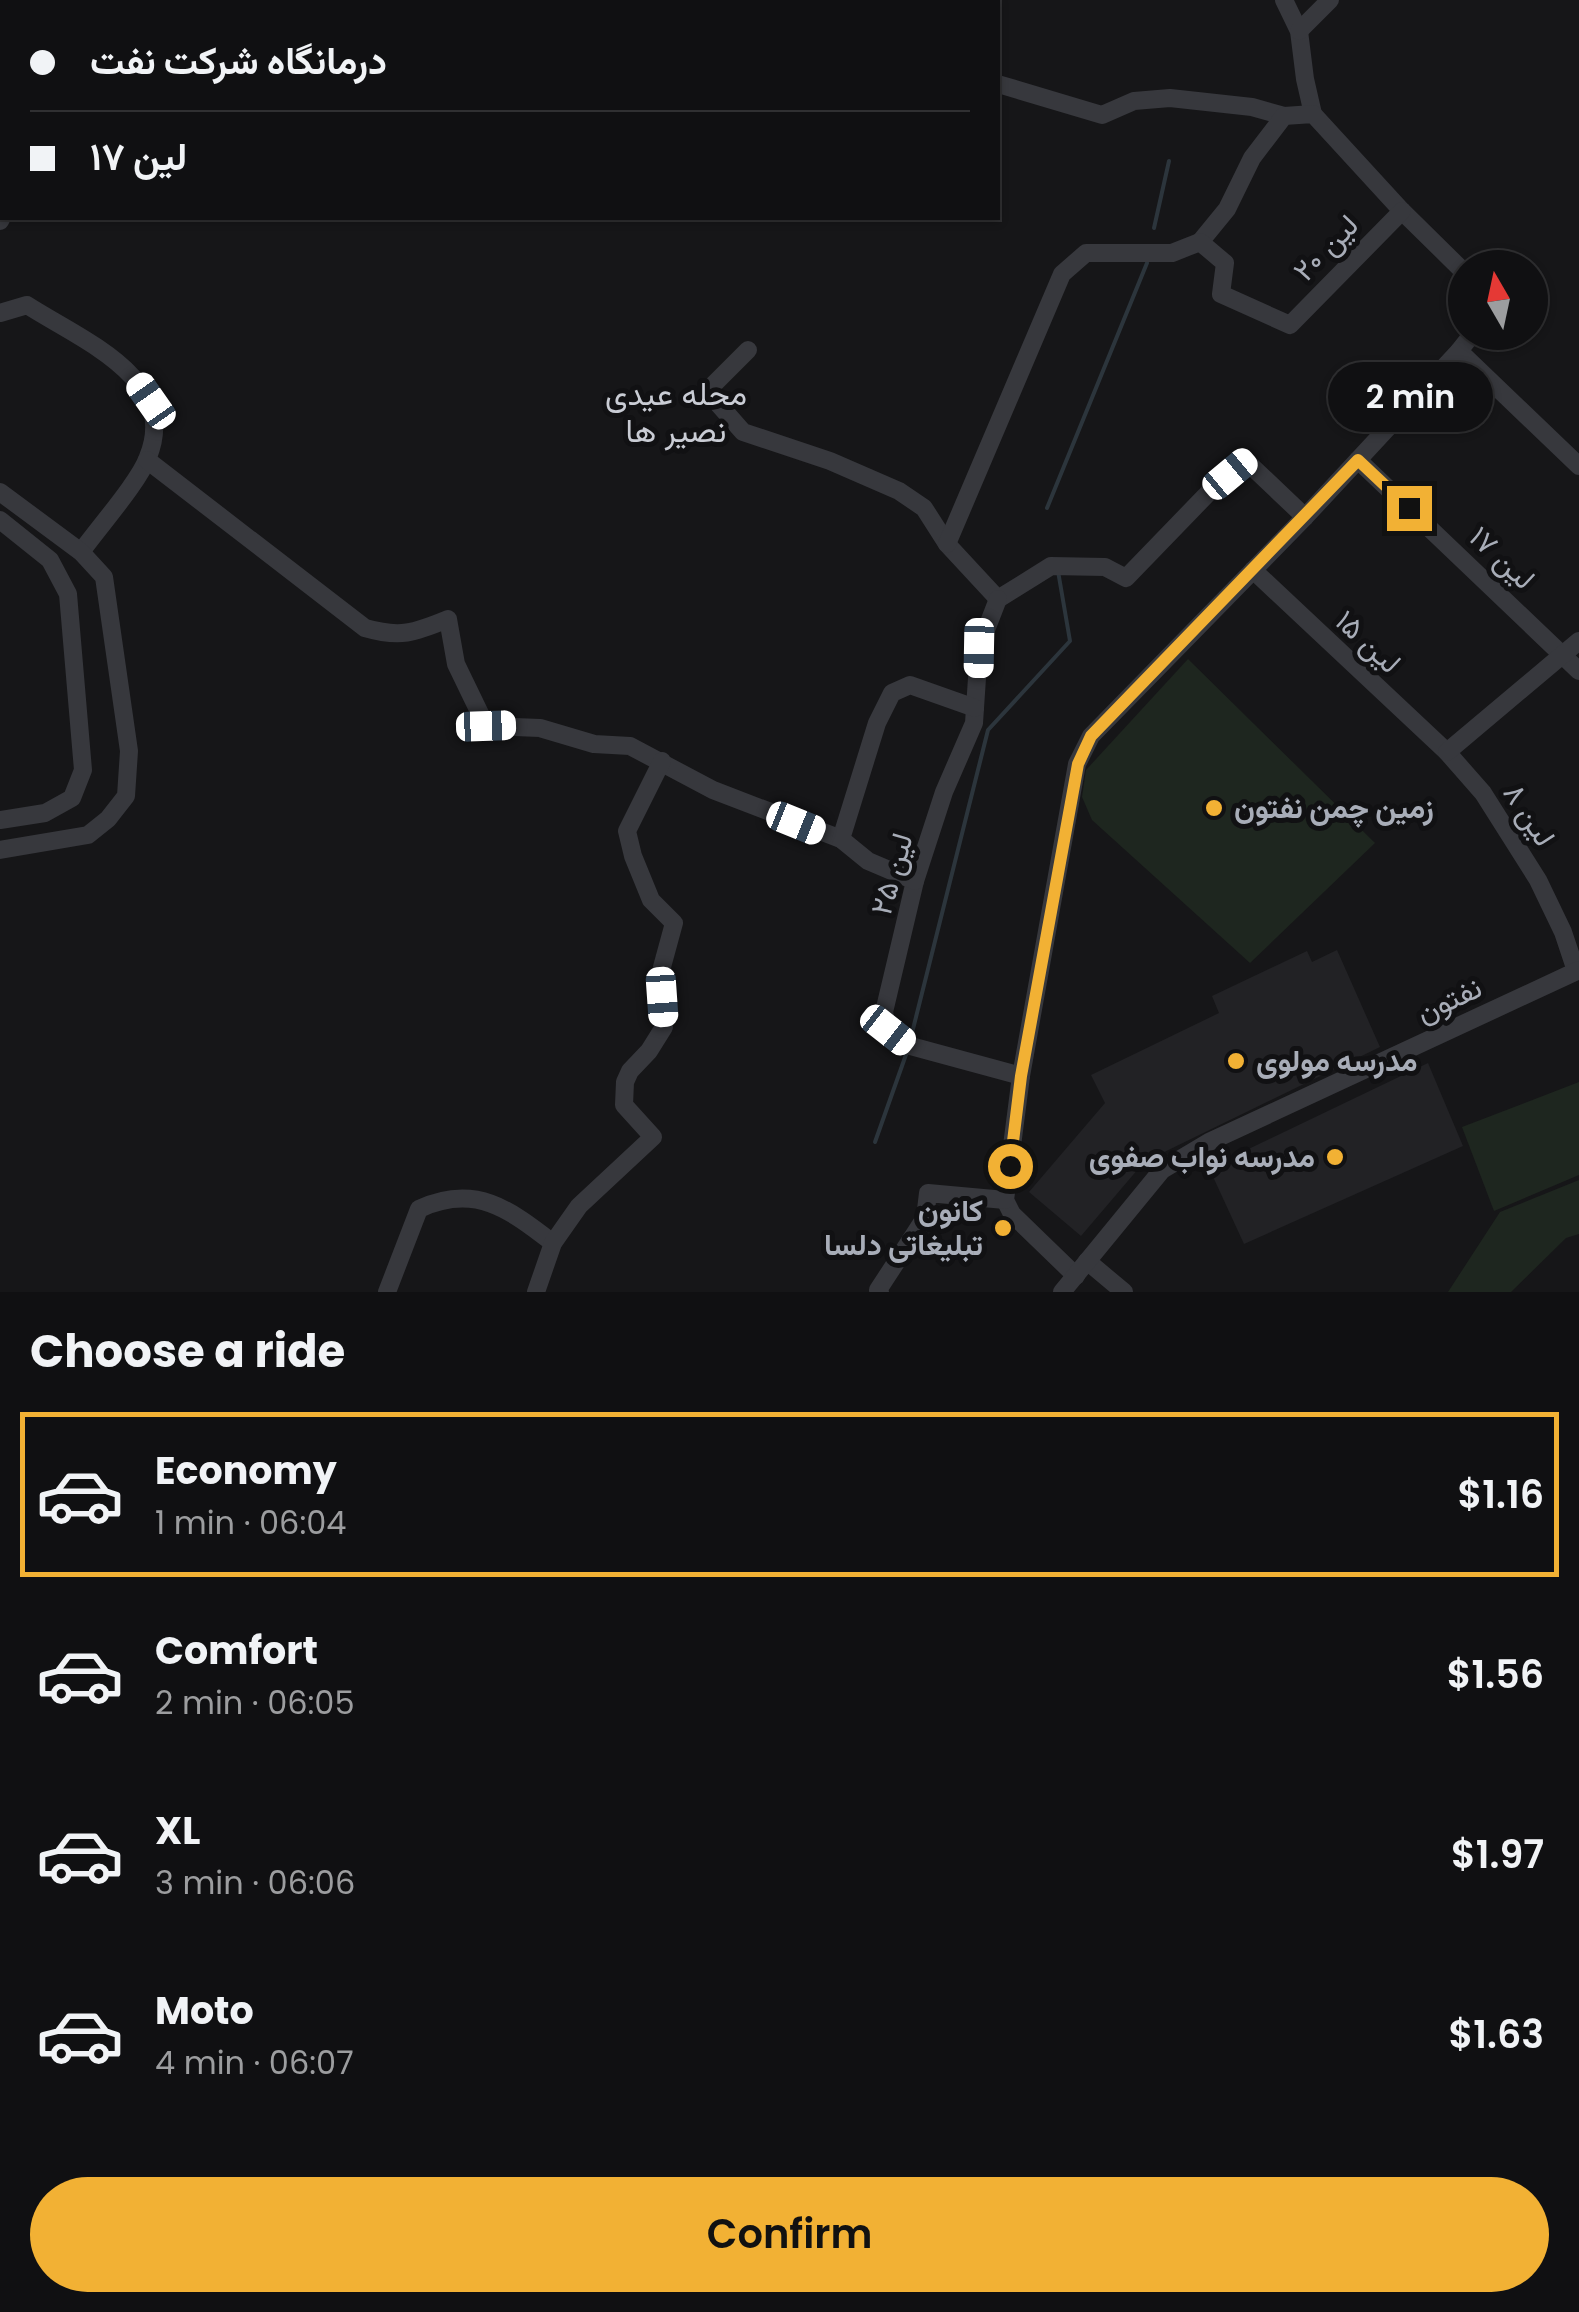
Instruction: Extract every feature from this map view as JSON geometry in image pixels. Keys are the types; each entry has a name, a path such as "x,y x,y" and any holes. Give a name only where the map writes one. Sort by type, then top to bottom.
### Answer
{"street":[{"path":"1284,0 1300,31 1313,114 1448,256"},
{"path":"1300,31 1330,0"},
{"path":"1000,85 1102,115 1134,101 1170,98 1252,107 1284,116 1313,114"},
{"path":"947,544 1062,274 1086,254 1172,253 1200,242 1228,209 1252,158 1284,116"},
{"name":"لین ۲۰","path":"1200,242 1225,263 1221,294 1290,324 1402,211"},
{"path":"0,314 27,305 129,370 151,401 157,426 148,460 80,552"},
{"path":"748,350 707,391 743,432 899,491 924,508 947,544 998,599 1051,566 1105,567 1126,578 1214,486 1246,460 1305,517"},
{"path":"1124,1292 1082,1268 1012,1214 1005,1200 1021,1076 1078,764 1091,736 1305,517 1460,350 1579,466"},
{"path":"148,460 365,628 393,636 418,632 448,620 456,664 472,704 486,726 540,728 594,744 630,746 713,790 841,839 868,861 915,881"},
{"name":"لین ۱۷","path":"1358,460 1579,671"},
{"path":"0,492 80,552 104,577 128,751 126,796 108,819 88,835 0,850"},
{"path":"0,520 50,560 68,594 83,770 72,798 45,813 0,820"},
{"name":"لین ۱۵","path":"1253,570 1447,752"},
{"name":"لین ۲۵","path":"998,599 979,648 974,723 944,792 915,881 884,1012 888,1030 907,1045 1021,1076"},
{"path":"1447,752 1579,641"},
{"path":"841,839 877,722 892,694 910,686 975,708"},
{"name":"لین ۸","path":"1447,752 1483,794 1538,880 1578,971"},
{"path":"536,1292 554,1243 579,1206 652,1137 624,1105 625,1082 664,1027 662,967 674,923 651,900 647,883 632,856 627,832 662,761"},
{"name":"نفتون","path":"1062,1292 1162,1170 1209,1142 1578,971"},
{"path":"880,1292 924,1218 928,1194 1005,1200"},
{"path":"387,1292 419,1209 442,1198 472,1198 503,1206 554,1243"}],"shaded area":[{"name":"زمین چمن نفتون","path":"1188,659 1375,843 1250,963 1092,820 1082,797 1086,770"},
{"name":"مدرسه مولوی","path":"1337,950 1380,1047 1154,1157 1150,1155 1081,1236 1029,1192 1105,1103 1091,1075 1219,1013 1212,996 1307,951 1312,962"},
{"name":"مدرسه نواب صفوی","path":"1428,1063 1463,1146 1244,1244 1209,1168"},
{"path":"1579,1082 1579,1175 1494,1211 1462,1127"},
{"path":"1579,1180 1579,1234 1566,1238 1511,1292 1448,1292 1500,1212"}],"waterway":[{"path":"1154,228 1169,161"},
{"path":"1047,508 1147,263"},
{"path":"912,1033 988,730 1070,641 1058,571"},
{"path":"875,1142 908,1049"}],"place":[{"name":"زمین چمن نفتون","path":"1214,808"},
{"name":"مدرسه مولوی","path":"1236,1061"},
{"name":"مدرسه نواب صفوی","path":"1335,1157"},
{"name":"کانون تبلیغاتی دلسا","path":"1003,1228"}],"district":[{"name":"محله عیدی نصیر ها","path":"676,412"}],"route":[{"path":"1010,1166 1021,1076 1078,764 1091,736 1358,460 1409,508"}]}
